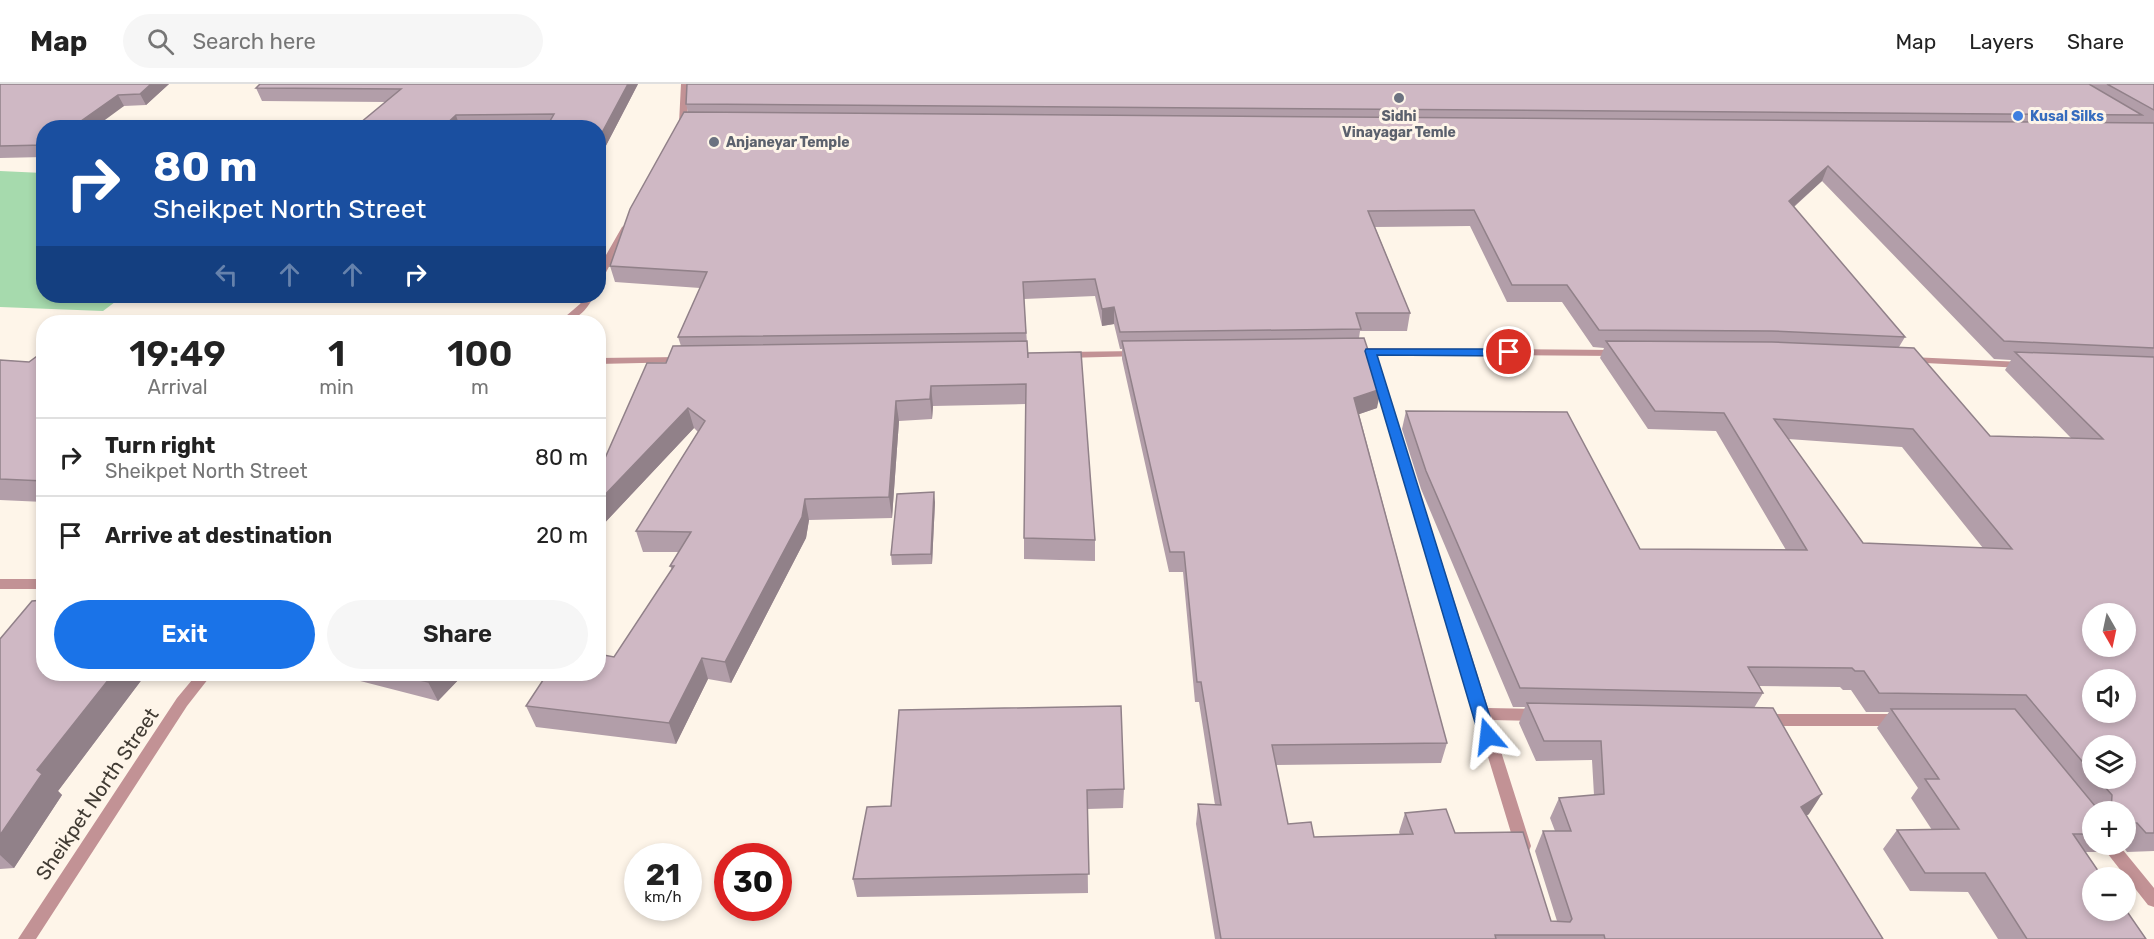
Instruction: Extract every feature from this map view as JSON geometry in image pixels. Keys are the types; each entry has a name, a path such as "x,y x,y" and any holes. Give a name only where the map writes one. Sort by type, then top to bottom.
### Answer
{"street":[{"path":"671,144 683,123 685,84"},
{"path":"683,123 694,123"},
{"path":"606,263 632,216"},
{"path":"573,315 586,303"},
{"path":"1347,351 1633,353"},
{"path":"1370,351 1480,714 1527,860"},
{"path":"1050,355 1145,354"},
{"path":"606,361 693,360"},
{"path":"1894,360 2036,366"},
{"path":"0,584 36,584"},
{"name":"Sheikpet North Street","path":"26,939 182,702 199,681"},
{"path":"1480,714 1552,716"},
{"path":"1753,720 1913,720"},
{"path":"2117,855 2154,900"}],"green space":[{"path":"0,171 36,173 36,303 114,303 103,311 0,307"}],"building":[{"path":"0,84 151,84 140,94 118,95 82,120 36,120 36,145 0,146"},
{"path":"260,84 628,84 606,125 606,120 551,120 554,114 456,115 451,120 364,120 401,89 256,88"},
{"path":"687,84 2089,84 2142,115 686,104"},
{"path":"2107,84 2154,84 2154,110"},
{"path":"684,112 2154,123 2154,348 2004,341 1828,166 1789,201 1905,337 1772,331 1599,330 1567,285 1512,285 1474,210 1368,211 1410,313 1356,313 1361,329 1120,332 1114,307 1102,309 1095,279 1023,282 1026,333 678,337 707,272 610,266 630,209"},
{"path":"1364,338 1381,389 1354,398 1447,743 1272,745 1288,824 1311,822 1314,837 1413,834 1405,813 1446,809 1455,833 1523,832 1551,921 1570,922 1572,919 1543,831 1571,831 1559,798 1604,794 1601,741 1544,741 1527,703 1773,708 1822,794 1801,807 1883,939 1605,939 1604,935 1495,935 1496,939 1221,939 1198,804 1221,805 1201,682 1197,682 1184,552 1170,552 1122,341"},
{"path":"1027,341 1028,358 1028,353 1081,352 1095,540 1024,538 1026,384 931,386 930,399 896,401 889,497 805,499 802,517 725,662 702,658 669,723 526,706 542,681 606,681 606,656 614,657 674,566 670,566 691,532 636,531 705,421 688,408 606,494 606,456 647,363 666,363 673,346"},
{"path":"1606,341 1772,342 1914,348 1990,436 2103,439 2015,352 2154,357 2154,833 2146,833 2136,823 2136,801 2112,801 2112,795 2107,789 2136,789 2136,735 2082,735 2082,761 2026,695 1879,693 1864,671 1855,671 1852,668 1748,667 1763,693 1520,688 1426,471 1406,411 1567,412 1640,549 1807,550 1724,413 1655,411","holes":["1774,419 1913,429 2012,549 1863,543"]},
{"path":"36,357 36,481 0,479 0,360 29,362"},
{"path":"934,492 931,554 891,555 897,494"},
{"path":"32,601 36,601 36,681 107,681 37,770 42,774 0,835 0,639"},
{"path":"1121,706 1124,789 1087,790 1089,874 853,879 867,807 891,806 899,710"},
{"path":"1891,709 2015,709 2091,801 2082,801 2082,834 2073,834 2082,847 2082,855 2087,855 2096,867 2082,867 2082,921 2134,921 2146,939 2027,939 1985,873 1925,873 1897,830 1959,829 1925,779 1939,779"}],"place":[{"name":"Sidhi Vinayagar Temle","path":"1399,98"},
{"name":"Kusal Silks","path":"2018,116"},
{"name":"Anjaneyar Temple","path":"714,142"}],"route":[{"path":"1488,736 1370,351 1509,352"}]}
